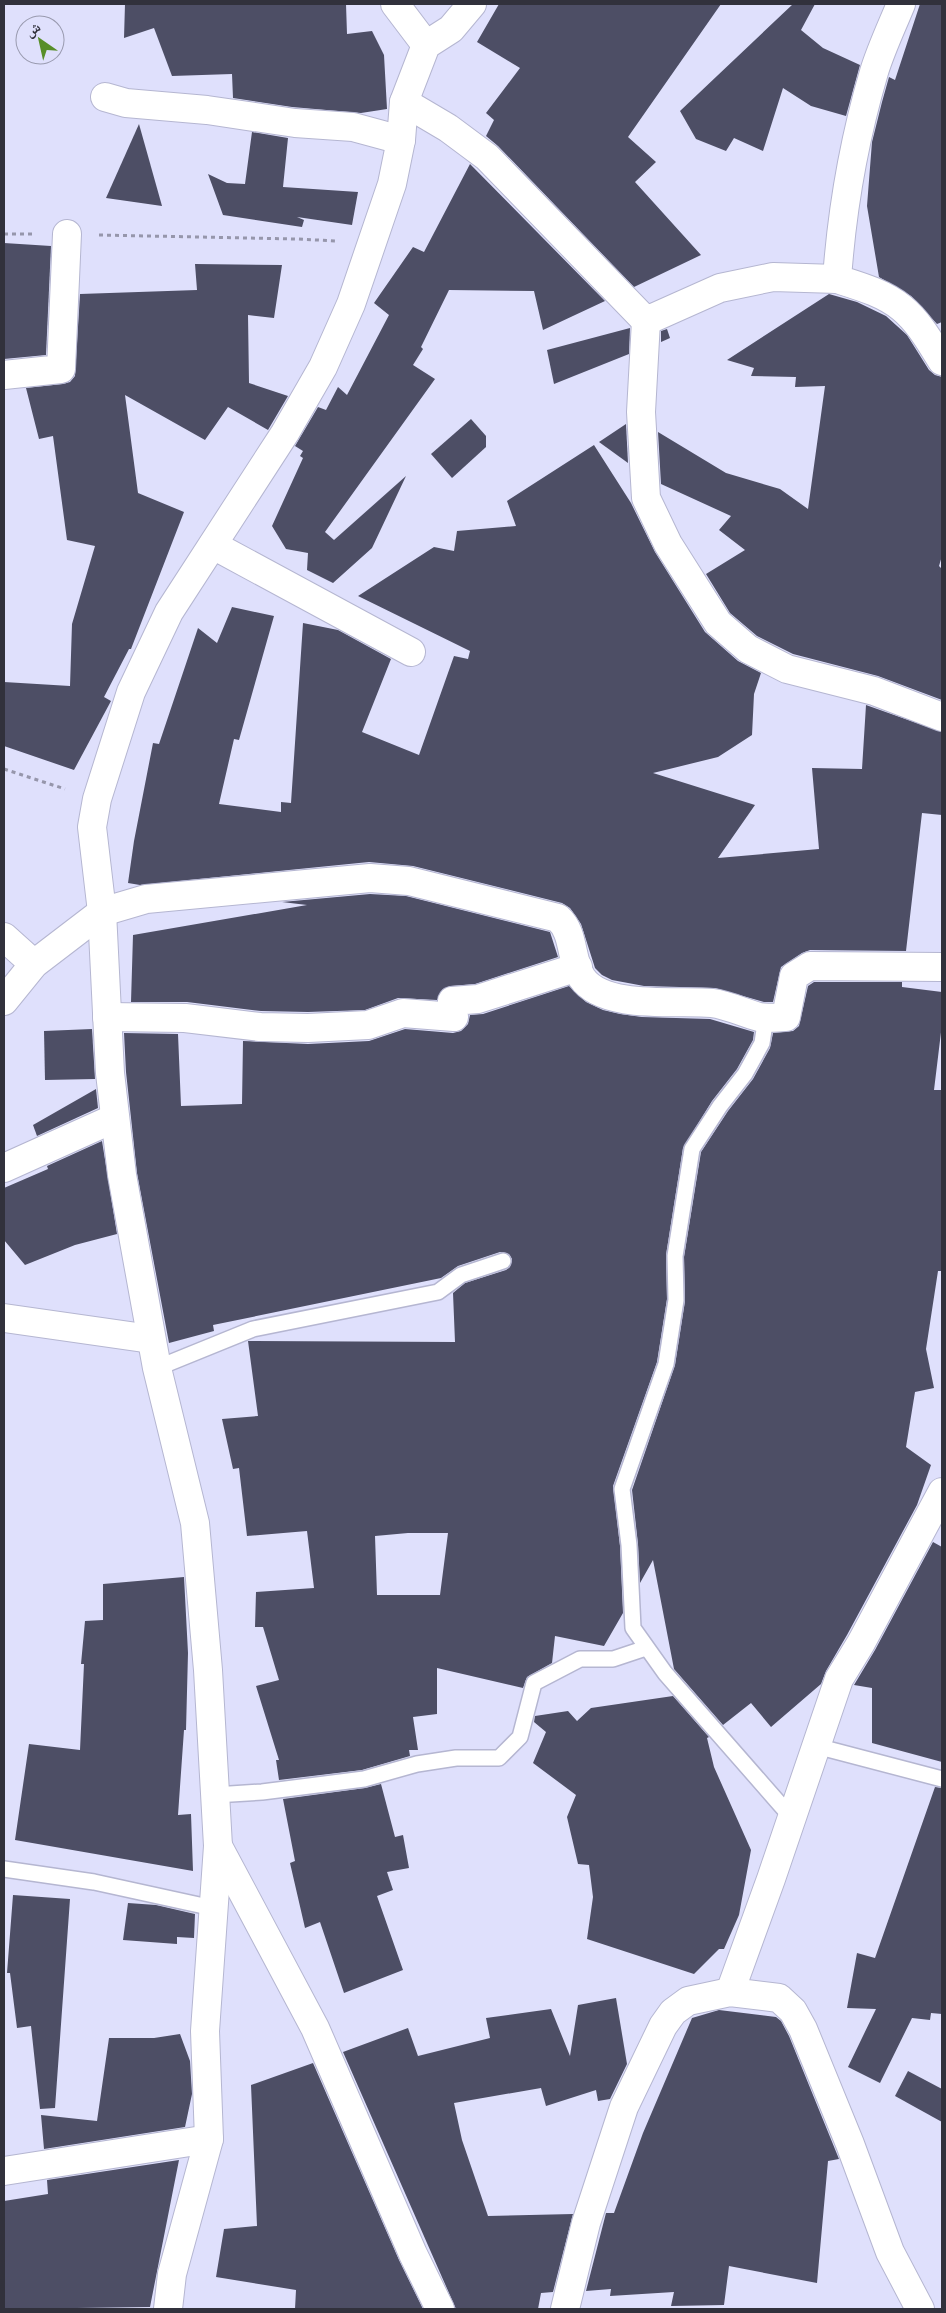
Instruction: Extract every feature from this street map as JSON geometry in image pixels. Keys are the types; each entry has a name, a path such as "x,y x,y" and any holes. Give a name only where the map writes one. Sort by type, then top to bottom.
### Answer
{"street":[{"path":"395,4 426,45"},
{"path":"168,2309 172,2274 209,2139 205,2031 218,1846 208,1670 194,1523 157,1368 122,1175 110,1073 102,912 92,827 97,799 131,692 169,612 285,433 323,367 350,304 392,184 401,140 404,102 426,45 451,29 472,4"},
{"path":"838,279 841,227 851,159 875,70 901,4"},
{"path":"105,97 126,103 207,110 295,123 353,127 401,140"},
{"path":"404,102 448,128 487,157 646,321 641,412 646,498 668,544 718,623 748,650 787,670 874,691 942,717"},
{"path":"4,375 61,369 67,234"},
{"path":"646,321 720,288 773,277 838,279 870,290 901,307 921,328 942,361"},
{"path":"213,545 411,652"},
{"path":"4,1001 34,964 102,912 155,898 370,878 409,881 558,918 566,929 581,977 593,989 611,996 664,1003 713,1003 761,1017 786,1017 794,976 810,966 942,966"},
{"path":"4,937 34,964"},
{"path":"107,1017 184,1018 260,1028 308,1028 368,1025 403,1014 454,1017 452,1002 478,999 578,967"},
{"path":"4,1168 115,1118"},
{"path":"4,1318 152,1339"},
{"path":"730,1992 792,1818 839,1678 866,1635 942,1492"},
{"path":"218,1846 315,2028 413,2254 440,2309"},
{"path":"565,2309 586,2223 624,2107 663,2026 674,2012 688,2001 730,1992 779,1998 793,2011 803,2030 842,2126 890,2252 920,2309"},
{"path":"4,2171 209,2139"}],"lane":[{"path":"761,1017 764,1030 762,1043 745,1074 720,1106 692,1149 675,1256 676,1300 666,1364 622,1490 629,1545 633,1628 646,1648 707,1722 792,1818"},
{"path":"157,1368 253,1329 438,1292 461,1275 503,1261"},
{"path":"215,1795 262,1792 364,1779 417,1764 456,1758 499,1758 520,1737 534,1683 580,1659 613,1659 646,1648"},
{"path":"816,1746 942,1780"},
{"path":"4,1869 94,1882 214,1908"}],"path":[{"path":"4,234 297,238 370,244"},
{"path":"4,769 97,799"}],"building":[{"path":"125,4 346,4 347,34 372,31 384,55 387,109 361,113 292,107 233,98 232,74 172,76 154,28 124,38"},
{"path":"499,4 721,4 628,137 656,162 635,182 701,255 634,287 498,146 486,136 494,120 486,113 520,68 477,42"},
{"path":"793,4 815,4 801,30 823,48 860,65 846,116 811,106 783,88 763,151 734,138 726,151 696,139 680,111"},
{"path":"920,4 942,4 942,322 937,324 911,296 879,277 867,206 872,142 882,102 889,77 895,80"},
{"path":"139,124 162,206 106,198"},
{"path":"252,132 288,138 283,187 358,192 352,225 297,217 304,220 302,227 223,215 208,174 227,183 245,184"},
{"path":"470,164 605,301 543,330 534,291 449,290 421,347 423,349 413,365 435,379 325,532 334,540 406,476 372,548 333,583 307,570 308,553 286,549 272,526 303,458 300,456 303,451 295,446 318,407 326,410 338,387 347,395 389,315 374,303 413,247 424,252"},
{"path":"4,243 51,246 46,355 4,359"},
{"path":"195,264 282,265 274,318 248,315 249,383 288,396 268,430 228,407 205,440 125,395 138,493 184,512 131,649 129,649 104,697 111,701 74,770 4,746 4,682 70,686 72,624 95,546 67,540 53,436 39,439 26,388 63,384 70,382 75,376 80,294 197,290"},
{"path":"829,294 857,302 886,316 907,335 929,370 935,375 942,377 942,556 939,566 942,569 942,700 878,676 793,654 757,636 730,613 706,574 745,550 719,530 731,516 661,484 658,432 726,473 780,489 808,509 825,386 795,387 796,377 751,376 754,368 727,360"},
{"path":"630,328 629,354 554,384 547,350"},
{"path":"667,329 670,338 661,342 661,331"},
{"path":"471,419 486,436 486,447 452,478 431,454"},
{"path":"626,424 628,463 599,442"},
{"path":"594,445 631,503 655,552 705,632 738,661 761,673 754,694 752,735 718,757 653,773 755,805 718,858 819,849 812,768 862,769 866,705 942,732 942,815 922,813 906,951 810,950 781,967 773,1002 764,1002 715,988 644,986 612,980 602,975 595,968 581,924 570,908 562,903 413,866 369,862 140,885 128,883 153,743 159,744 198,628 217,643 232,607 274,616 239,740 234,739 219,804 281,812 281,802 291,803 303,623 338,630 391,659 362,732 419,755 454,656 468,659 470,651 358,596 434,547 454,551 457,531 516,526 507,501"},
{"path":"370,894 406,896 550,932 558,957 475,984 450,986 443,989 437,1000 398,998 365,1010 261,1011 187,1002 131,1002 133,935 307,905 282,902"},
{"path":"814,982 902,982 902,987 942,992 942,1024 934,1090 942,1090 942,1271 938,1271 926,1349 934,1388 915,1392 906,1447 931,1465 917,1505 826,1671 821,1684 771,1727 751,1703 723,1725 674,1669 653,1560 640,1583 632,1490 675,1365 685,1301 684,1257 701,1152 728,1111 753,1079 770,1048 773,1033 793,1031 799,1026 808,986"},
{"path":"569,986 586,1002 603,1010 642,1017 710,1019 754,1032 753,1040 737,1069 712,1101 683,1148 666,1255 667,1299 657,1362 613,1486 620,1546 623,1613 604,1646 555,1636 552,1663 527,1677 523,1688 437,1668 437,1714 413,1717 418,1750 409,1750 410,1756 362,1770 279,1780 276,1760 279,1760 256,1686 279,1680 263,1627 255,1627 256,1592 314,1588 307,1531 247,1536 239,1468 233,1469 222,1419 258,1416 248,1341 455,1342 453,1293 465,1283 506,1270 510,1267 512,1259 509,1254 500,1252 458,1266 441,1278 213,1325 214,1331 169,1343 137,1173 126,1072 124,1033 178,1034 181,1106 242,1104 243,1041 308,1044 369,1041 405,1029 453,1033 461,1031 468,1024 470,1015 483,1014","holes":["408,1533 448,1533 440,1595 377,1595 375,1536"]},
{"path":"92,1029 95,1079 45,1080 44,1031"},
{"path":"96,1089 98,1108 37,1136 33,1125"},
{"path":"102,1141 117,1234 75,1245 25,1265 4,1240 4,1188 48,1169 47,1166"},
{"path":"933,1542 942,1547 942,1762 872,1743 872,1688 854,1685"},
{"path":"184,1577 188,1653 186,1730 184,1730 178,1815 191,1814 193,1871 15,1840 29,1744 80,1750 84,1664 81,1664 85,1621 103,1620 103,1584"},
{"path":"673,1696 709,1737 707,1738 714,1767 751,1850 739,1915 724,1949 719,1949 694,1974 587,1939 593,1897 589,1865 578,1864 567,1817 576,1795 533,1763 546,1732 534,1722 535,1716 568,1711 577,1721 591,1708"},
{"path":"381,1784 395,1837 403,1835 409,1868 387,1872 393,1890 377,1896 403,1970 344,1993 320,1922 305,1928 290,1863 295,1861 283,1799 365,1788"},
{"path":"935,1787 942,1788 942,2014 931,2013 930,2020 912,2018 880,2083 848,2067 876,2009 847,2008 857,1953 875,1958"},
{"path":"13,1895 70,1899 55,2108 40,2109 31,2026 17,2028 10,1973 7,1973"},
{"path":"128,1903 156,1905 195,1914 194,1938 177,1937 177,1944 123,1940"},
{"path":"616,1998 627,2064 610,2099 598,2101 596,2090 546,2106 541,2088 454,2103 462,2140 488,2216 573,2214 553,2292 541,2293 538,2309 456,2309 343,2052 408,2028 418,2056 490,2038 486,2018 551,2009 570,2056 578,2005"},
{"path":"719,2010 776,2017 781,2021 789,2036 839,2159 828,2161 817,2283 729,2266 724,2305 671,2306 674,2292 610,2296 611,2289 586,2291 606,2213 614,2213 643,2133 692,2018"},
{"path":"180,2034 190,2061 192,2094 185,2127 44,2149 41,2115 97,2121 109,2038 154,2038"},
{"path":"313,2063 399,2260 423,2309 295,2309 296,2290 216,2277 224,2229 257,2226 251,2085"},
{"path":"908,2071 942,2089 942,2122 895,2096"},
{"path":"179,2160 150,2307 4,2309 4,2201 48,2194 47,2180"}]}
